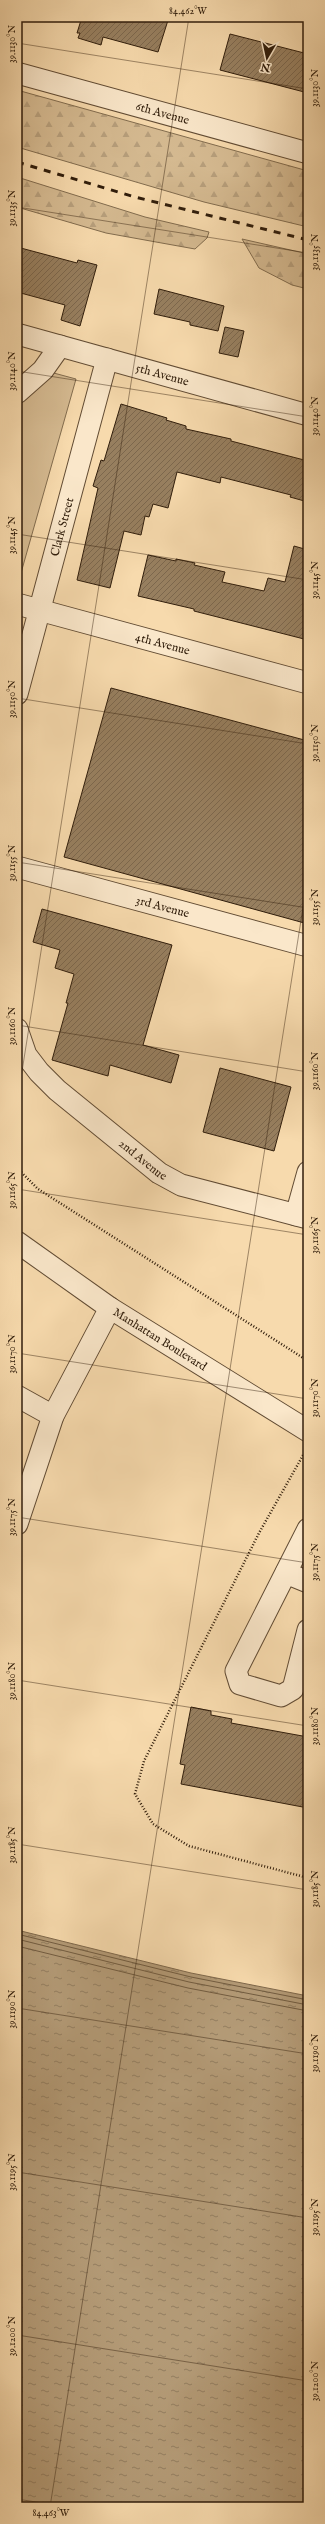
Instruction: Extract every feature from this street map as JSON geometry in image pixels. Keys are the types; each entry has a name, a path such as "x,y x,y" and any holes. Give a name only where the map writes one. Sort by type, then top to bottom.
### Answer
{"street":[{"name":"6th Avenue","path":"17,73 308,153"},
{"name":"5th Avenue","path":"17,334 308,415"},
{"path":"17,393 43,370 60,346"},
{"name":"Clark Street","path":"17,694 107,359"},
{"name":"4th Avenue","path":"17,604 308,683"},
{"name":"3rd Avenue","path":"17,867 308,946"},
{"name":"2nd Avenue","path":"18,1033 26,1055 57,1090 159,1173 181,1185 302,1217"},
{"path":"302,1217 308,1172"},
{"name":"Manhattan Boulevard","path":"17,1242 110,1308 308,1431"},
{"path":"17,1524 53,1416 110,1308"},
{"path":"17,1396 53,1416"},
{"path":"308,1529 236,1671 240,1684 281,1696 293,1689 308,1630"},
{"path":"286,1573 308,1582"}],"path":[{"path":"17,1168 38,1189 308,1361"},
{"path":"308,1446 259,1533 144,1761 135,1794 153,1824 189,1846 308,1878"}],"green space":[{"path":"17,90 308,171 308,227 204,202 17,147"},
{"path":"17,177 145,217 209,232 207,238 195,249 106,233 17,207"},
{"path":"242,239 308,254 308,289 292,285 259,268"},
{"path":"50,372 76,379 19,580 17,580 17,401"}],"water":[{"path":"17,1930 191,1973 308,1996 308,2507 17,2507"}],"building":[{"path":"82,17 169,17 158,52 103,37 101,45 78,38 80,33 77,33"},
{"path":"230,34 308,54 308,93 220,70"},
{"path":"17,247 77,263 78,260 97,265 80,326 61,320 65,305 17,292"},
{"path":"159,289 224,306 218,331 190,325 190,322 154,314"},
{"path":"225,327 244,331 238,357 219,353"},
{"path":"121,404 167,418 166,420 186,426 186,429 231,439 231,441 308,461 308,502 290,497 291,495 221,477 220,483 177,472 168,508 153,504 149,517 145,516 141,535 124,531 110,588 77,580 98,488 93,486 101,460 104,461"},
{"path":"294,546 308,550 308,640 194,611 194,609 138,596 148,555 176,561 176,559 195,563 194,565 225,572 222,582 264,591 268,578 285,582"},
{"path":"111,688 308,741 308,924 64,857"},
{"path":"42,909 172,945 143,1045 179,1055 171,1083 110,1065 108,1076 52,1060 68,1003 66,1003 74,974 55,968 60,950 33,942"},
{"path":"220,1068 291,1087 274,1151 203,1132"},
{"path":"191,1707 211,1711 211,1715 232,1719 231,1723 308,1737 308,1808 181,1784 185,1765 180,1764"}],"railway":[{"path":"17,162 135,197 308,240"}]}
